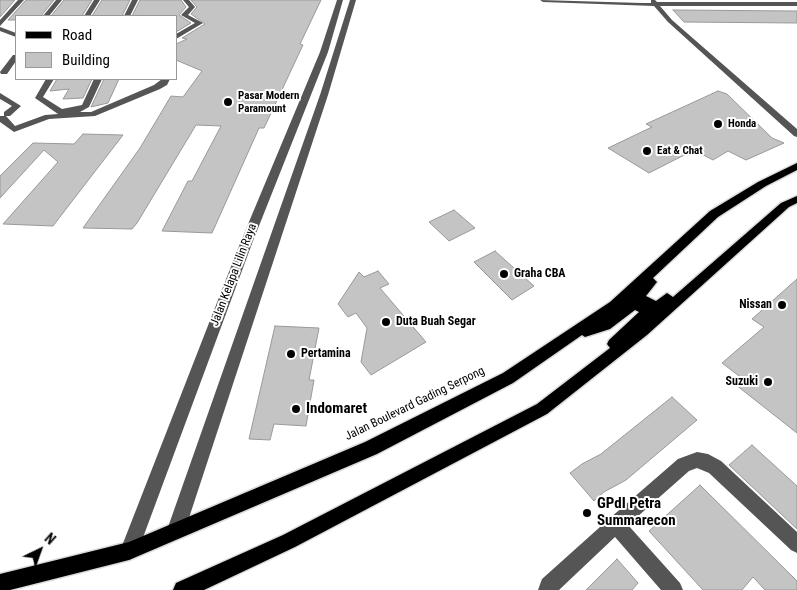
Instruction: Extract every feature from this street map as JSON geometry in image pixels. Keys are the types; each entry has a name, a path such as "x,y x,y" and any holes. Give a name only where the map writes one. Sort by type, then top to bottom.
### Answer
{"main road":[{"name":"Jalan Boulevard Gading Serpong","path":"0,583 129,551 371,448 508,378 615,306 714,214 762,184 797,166"},
{"path":"183,590 288,541 542,409 642,331 784,205 797,199"},
{"path":"680,246 677,255 639,296 653,307 657,307 705,267 718,263"},
{"path":"578,331 591,331 605,325 634,304 644,308 647,314 617,340 610,356"}],"street":[{"path":"0,24 21,0"},
{"path":"47,15 59,0"},
{"path":"88,15 97,0"},
{"path":"128,15 135,0"},
{"path":"178,35 200,22 184,15 192,7 186,0"},
{"name":"Jalan Kelapa Lilin Raya","path":"129,551 247,241 324,52 340,0"},
{"name":"Jalan Kelapa Lilin Raya","path":"176,530 321,104 353,0"},
{"path":"543,0 797,4"},
{"path":"640,0 653,3 672,23 797,134"},
{"path":"0,29 15,35"},
{"path":"4,72 14,64"},
{"path":"49,80 39,98 58,112 79,110 86,105 98,80"},
{"path":"0,95 17,106 4,116 14,129 48,117 92,114 157,87 166,80"},
{"path":"548,590 549,586 616,524 684,465 697,460 708,462 715,467 797,544"},
{"path":"616,524 673,590"}],"building":[{"path":"0,0 15,0 0,17"},
{"path":"26,0 54,0 42,15 15,15 15,20 8,20"},
{"path":"64,0 92,0 83,15 52,15"},
{"path":"102,0 130,0 122,15 93,15"},
{"path":"140,0 181,0 186,7 179,15 191,23 178,31 178,15 132,15"},
{"path":"191,0 321,0 300,44 303,45 264,128 259,128 212,233 162,231 188,181 192,181 221,126 196,125 132,229 83,228 140,148 171,96 183,97 202,71 178,61 178,43 187,39 182,38 205,24 191,14 197,7"},
{"path":"673,10 797,11 797,23 684,22"},
{"path":"56,80 92,80 83,98 63,99 69,89 50,91"},
{"path":"104,80 119,80 108,103 91,107"},
{"path":"718,91 727,94 772,138 784,143 746,160 728,151 713,160 694,150 649,173 608,148 652,127 646,124"},
{"path":"83,134 123,135 53,226 3,224 58,162 44,150 0,198 0,176 33,143 74,144"},
{"path":"454,210 475,228 449,241 429,222"},
{"name":"Graha CBA","path":"495,251 534,286 512,300 474,262"},
{"name":"Duta Buah Segar","path":"378,271 389,284 380,288 426,342 371,375 361,362 367,328 356,313 348,317 338,304 359,272 364,277"},
{"name":"Suzuki","path":"797,279 797,433 736,385 743,379 722,363 764,327 752,319"},
{"path":"275,326 319,328 309,380 314,380 306,426 274,424 270,440 249,439"},
{"path":"672,397 697,420 626,480 604,492 594,501 570,473 601,454"},
{"path":"752,445 797,486 797,529 729,465"},
{"path":"700,485 797,581 797,590 765,590 753,577 742,590 703,590 649,531"},
{"path":"617,559 638,583 632,590 586,590"}],"place":[{"name":"Pasar Modern Paramount","path":"228,102"},
{"name":"Honda","path":"718,124"},
{"name":"Eat & Chat","path":"647,151"},
{"name":"Graha CBA","path":"504,274"},
{"name":"Nissan","path":"782,305"},
{"name":"Duta Buah Segar","path":"386,322"},
{"name":"Pertamina","path":"291,354"},
{"name":"Suzuki","path":"768,382"},
{"name":"Indomaret","path":"296,409"},
{"name":"GPdI Petra Summarecon","path":"587,513"}]}
